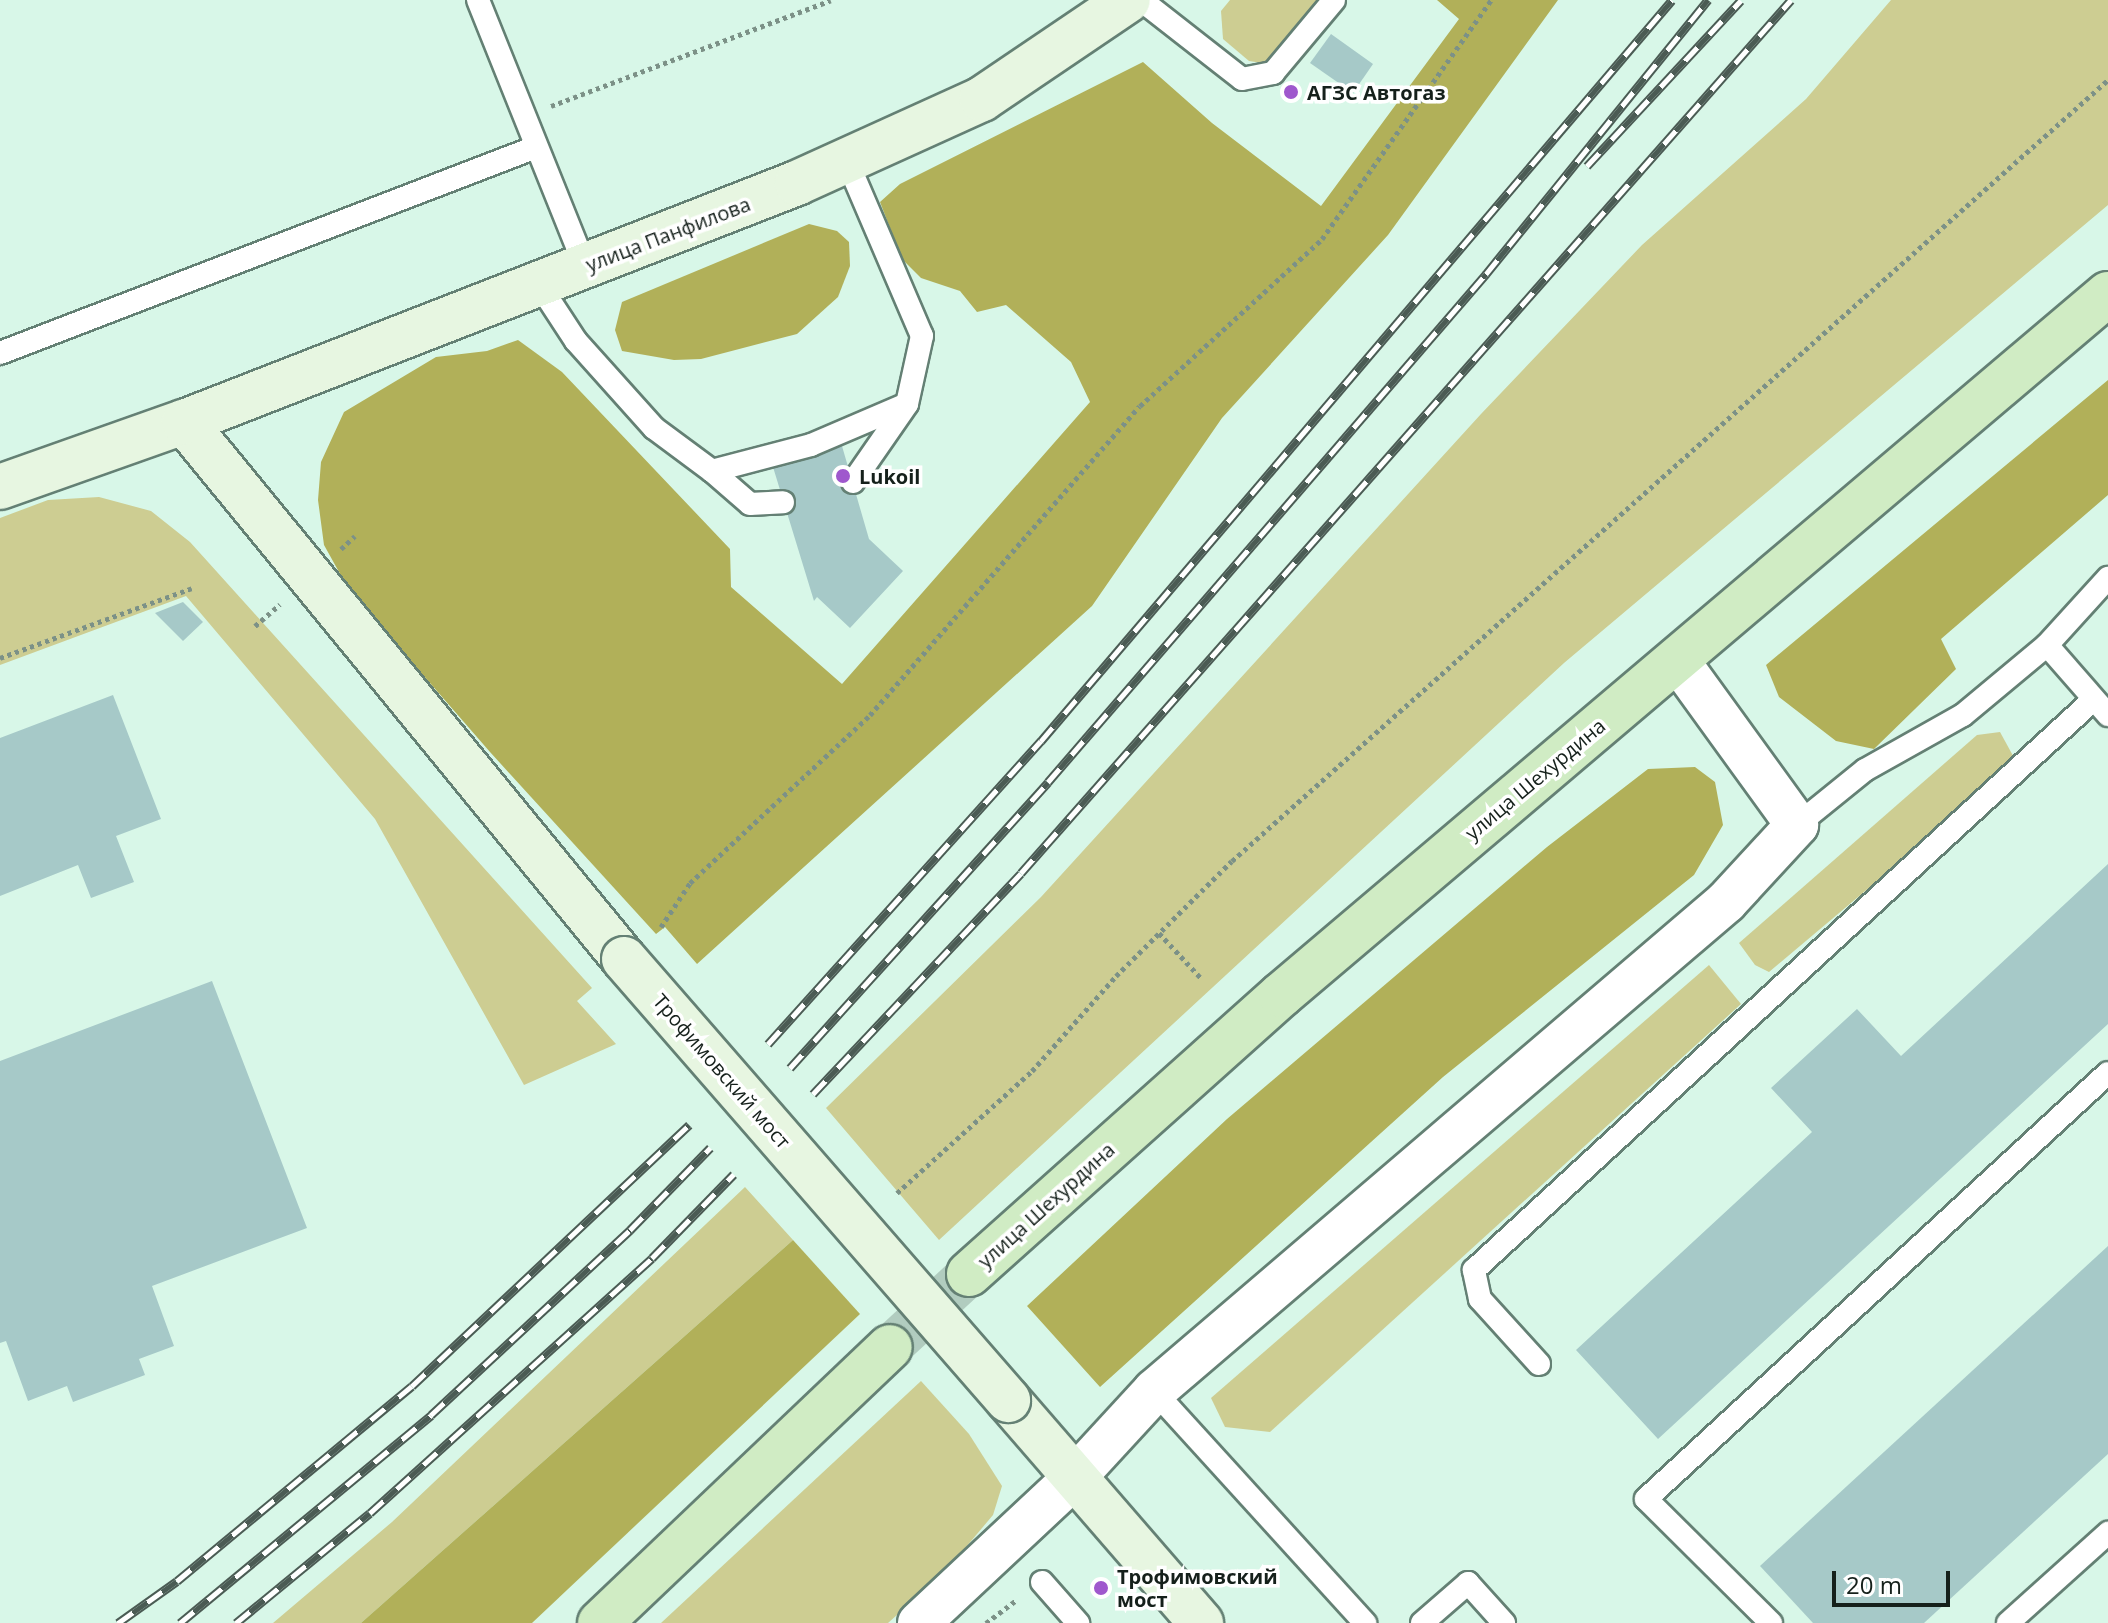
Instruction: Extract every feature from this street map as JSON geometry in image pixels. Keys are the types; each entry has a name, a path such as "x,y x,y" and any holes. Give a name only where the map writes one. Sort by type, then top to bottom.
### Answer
{"main road":[{"name":"улица Шехурдина","path":"969,1274 1281,995 2108,294"},
{"path":"600,1623 890,1347"}],"street":[{"name":"улица Панфилова","path":"0,487 184,422 847,161 982,99 1128,0"},
{"name":"Трофимовский мост","path":"184,422 624,959 1201,1623"},
{"path":"919,1623 1075,1477 1154,1391 1726,902 1797,825 1677,659"}],"lane":[{"path":"478,0 585,266"},
{"path":"1141,0 1242,79 1273,73 1334,0"},
{"path":"0,353 536,147"},
{"path":"847,161 922,336 907,404 853,482"},
{"path":"538,283 576,341 654,428 750,504 783,502"},
{"path":"712,471 811,445 907,404"},
{"path":"1797,825 1865,770 1963,715 2047,645 2108,578"},
{"path":"1539,1364 1480,1299 1474,1270 2100,708 2047,645"},
{"path":"1771,1623 1646,1499 2108,1073"},
{"path":"1154,1391 1365,1623"},
{"path":"2008,1623 2108,1533"},
{"path":"1042,1582 1078,1623"},
{"path":"1422,1623 1468,1583 1504,1623"}],"path":[{"path":"524,117 831,0"},
{"path":"661,927 690,883 870,715 1140,406 1322,239 1491,0"},
{"path":"897,1193 1032,1071 1159,933 1232,861 2108,80"},
{"path":"0,658 192,588"},
{"path":"1159,933 1201,978"}],"green space":[{"path":"1230,0 1324,0 1273,58 1262,63 1249,61 1223,39 1221,11"},
{"path":"1891,0 2108,0 2108,205 1564,663 939,1240 826,1108 1041,897 1481,414 1642,245 1806,99"},
{"path":"99,497 151,511 190,542 592,988 577,1001 616,1044 524,1085 375,819 186,596 0,665 0,518 48,500"},
{"path":"2000,732 2017,763 1769,972 1755,965 1739,943 1977,735"},
{"path":"1709,965 1741,1004 1270,1432 1225,1427 1211,1398"},
{"path":"745,1187 793,1240 361,1623 273,1623 392,1522"},
{"path":"921,1381 969,1434 1002,1486 993,1515 945,1572 888,1623 661,1623"}],"shaded area":[{"path":"1437,0 1558,0 1388,235 1222,418 1092,606 697,964 665,927 656,934 490,752 349,590 324,545 318,500 321,462 344,412 436,357 487,351 518,340 562,372 730,549 731,587 842,684 1090,402 1071,362 1006,305 977,312 960,291 921,278 902,259 880,202 900,184 1143,62 1212,123 1321,206 1459,19"},
{"path":"809,224 837,231 849,242 850,266 838,297 797,334 701,359 674,360 622,351 615,330 622,302"},
{"path":"2108,380 2108,495 1941,639 1956,669 1874,749 1836,741 1779,697 1766,665"},
{"path":"1695,767 1715,782 1723,825 1694,875 1443,1077 1100,1387 1027,1306 1227,1119 1547,847 1648,769"},
{"path":"793,1240 860,1314 532,1623 361,1623"}],"building":[{"path":"1331,34 1373,64 1353,93 1310,63"},
{"path":"842,446 869,539 903,571 850,628 817,597 814,601 773,467"},
{"path":"183,602 203,622 183,641 155,613"},
{"path":"113,695 161,819 116,836 134,882 91,898 78,865 0,896 0,738"},
{"path":"2108,864 2108,1024 1658,1439 1576,1350 1812,1132 1771,1088 1857,1009 1901,1056"},
{"path":"212,981 307,1228 152,1286 174,1346 139,1359 145,1375 73,1402 67,1386 28,1401 6,1341 0,1343 0,1061"},
{"path":"2108,1246 2108,1454 1924,1623 1813,1623 1760,1566"}],"tunnel":[{"path":"890,1347 969,1274"}],"railway":[{"path":"768,1044 1041,741 1672,0"},
{"path":"790,1068 1048,782 1486,274 1708,0"},
{"path":"1587,166 1741,0"},
{"path":"813,1094 1021,873 1791,0"},
{"path":"118,1623 177,1581 412,1386 689,1125"},
{"path":"180,1623 431,1415 630,1230 710,1148"},
{"path":"236,1623 370,1513 652,1258 734,1174"}],"place":[{"name":"АГЗС Автогаз","path":"1291,92"},
{"name":"Lukoil","path":"843,476"},
{"name":"Трофимовский мост","path":"1101,1588"}]}
